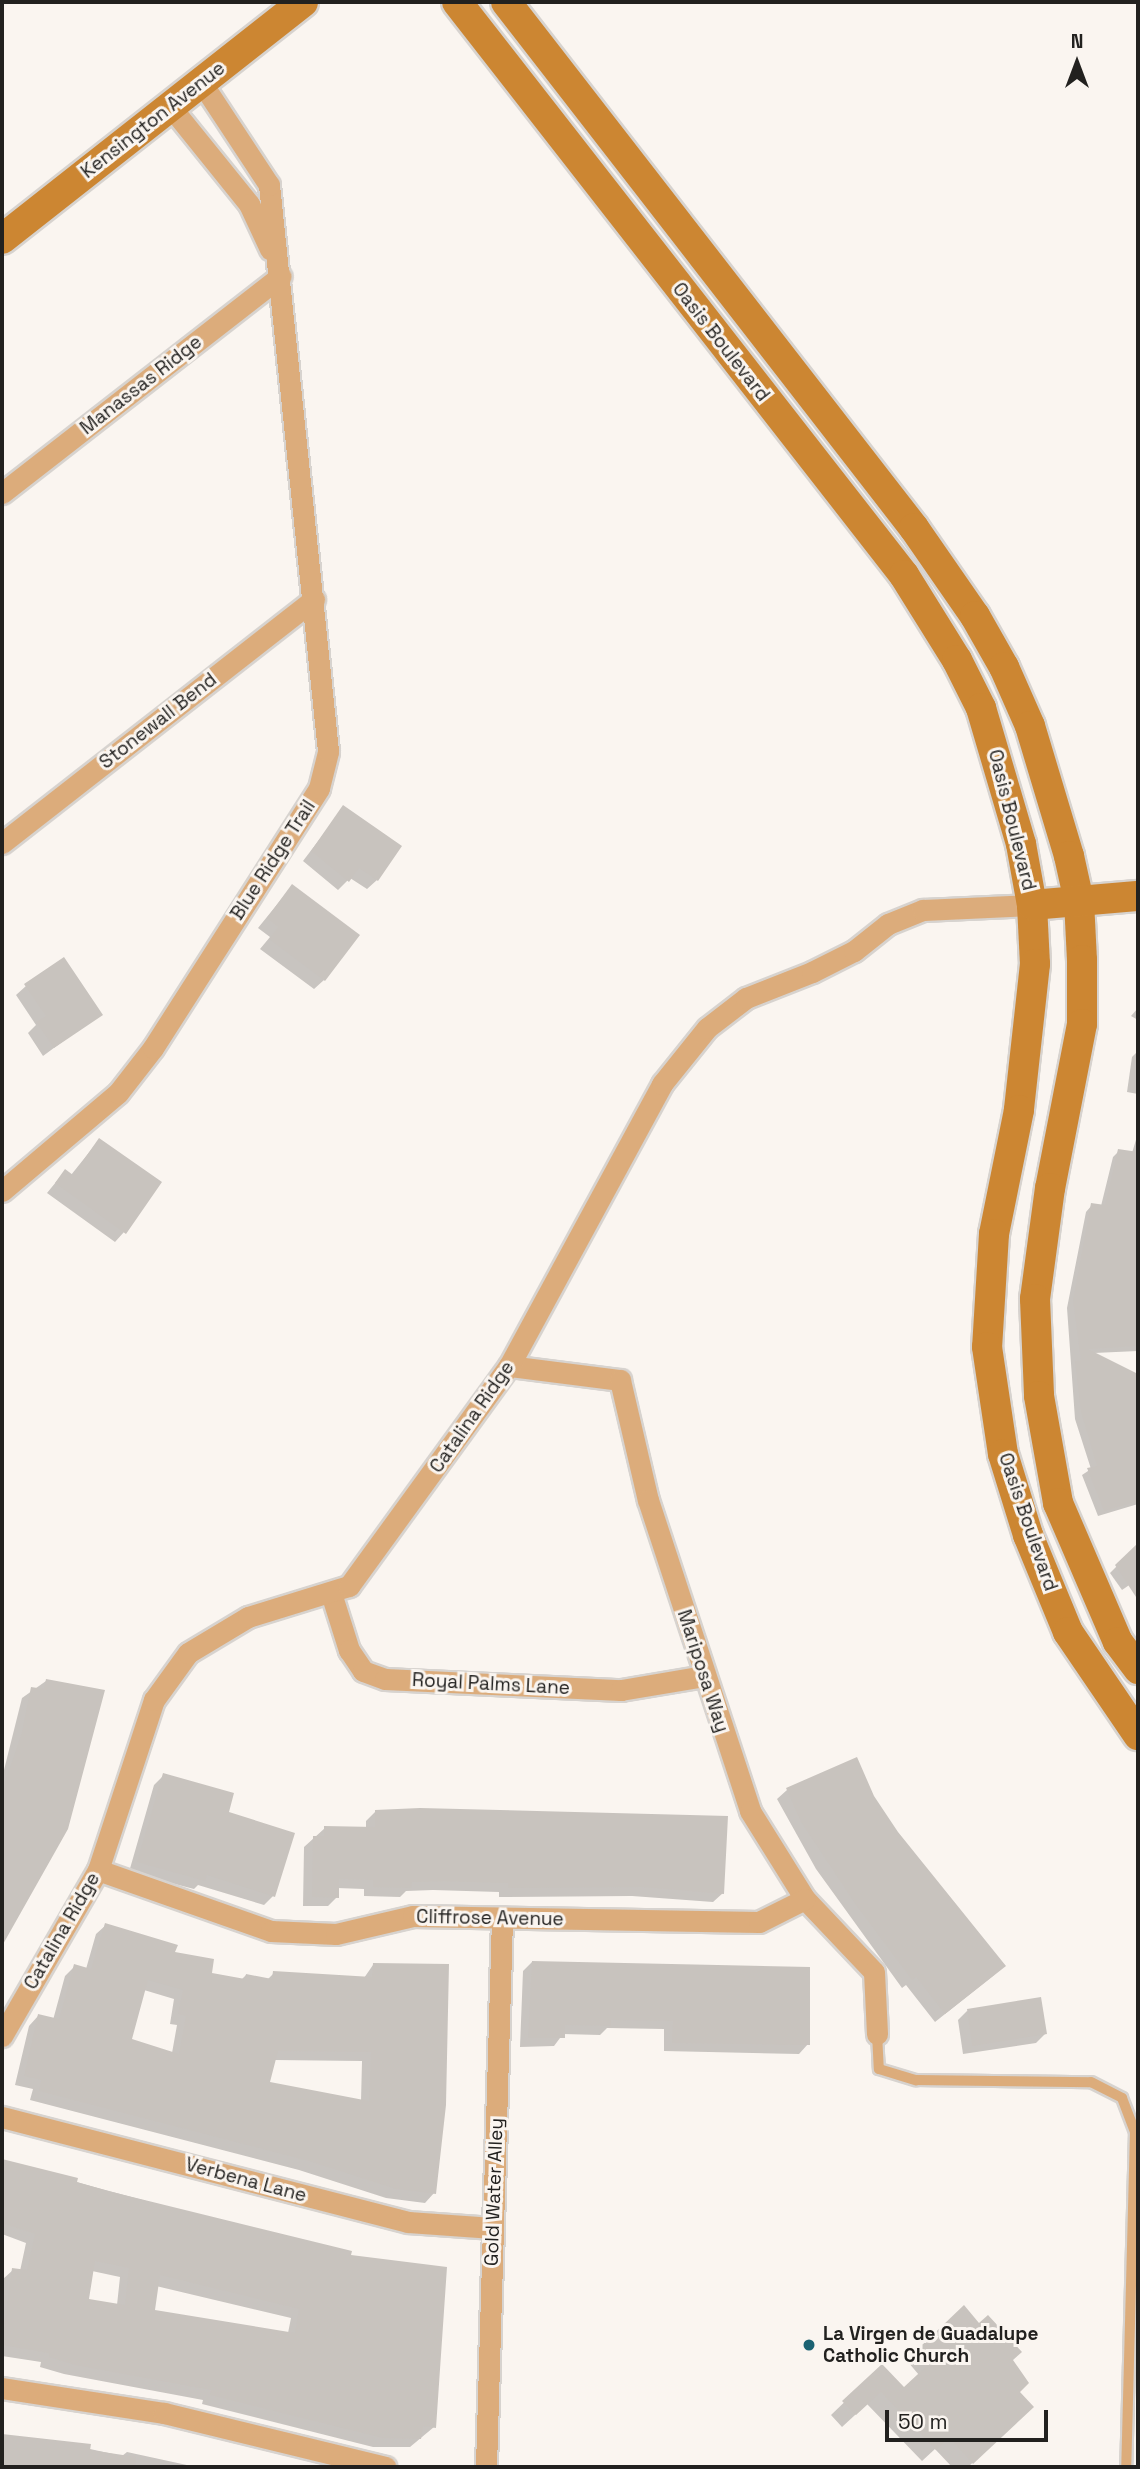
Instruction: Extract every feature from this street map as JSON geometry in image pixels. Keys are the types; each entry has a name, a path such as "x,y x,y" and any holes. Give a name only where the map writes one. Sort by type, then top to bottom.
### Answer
{"street":[{"name":"Kensington Avenue","path":"2,239 303,2"},
{"name":"Oasis Boulevard","path":"457,2 928,610 981,708 1007,786 1032,905 1031,1018 1019,1110 994,1234 987,1347 1003,1454 1028,1535 1068,1632 1138,1735"},
{"name":"Oasis Boulevard","path":"506,2 897,506 975,616 1004,667 1030,726 1079,901 1082,1024 1050,1188 1035,1299 1039,1396 1058,1503 1118,1642 1138,1669"},
{"name":"Blue Ridge Trail","path":"2,1191 118,1093 153,1048 319,788 328,751 281,276 269,185 201,82"},
{"name":"Blue Ridge Trail","path":"170,106 249,204 281,276"},
{"name":"Manassas Ridge","path":"2,493 281,276"},
{"name":"Stonewall Bend","path":"2,843 314,599"},
{"path":"1032,905 1138,896"},
{"name":"Catalina Ridge","path":"2,2036 98,1870 154,1700 188,1653 248,1617 349,1586 375,1554 509,1366 662,1084 707,1028 746,998 812,972 854,951 888,924 923,910 1032,905"},
{"name":"Mariposa Way","path":"509,1366 620,1380 648,1500 750,1811 805,1899 874,1972 877,2034"},
{"name":"Royal Palms Lane","path":"331,1593 349,1650 363,1671 385,1679 621,1690 705,1676"},
{"name":"Cliffrose Avenue","path":"98,1870 271,1931 336,1934 413,1916 759,1922 805,1899"},
{"name":"Gold Water Alley","path":"485,2467 502,1917"},
{"name":"Verbena Lane","path":"2,2117 408,2222 493,2228"},
{"path":"2,2388 164,2413 386,2467"}],"lane":[{"path":"877,2034 879,2069 916,2080 1091,2082 1122,2098 1135,2132 1126,2467"}],"building":[{"path":"343,805 402,846 378,881 359,868 349,882 311,851"},
{"path":"292,884 360,935 325,981 269,939 278,927 267,918"},
{"path":"64,957 103,1015 54,1048 36,1022 46,1016 24,984"},
{"path":"99,1138 162,1182 126,1234 55,1183 65,1169 73,1175"},
{"path":"1118,1149 1138,1152 1138,1346 1088,1349 1138,1374 1138,1501 1104,1511 1087,1468 1097,1466 1081,1412 1075,1361 1081,1360 1073,1300 1091,1203 1105,1205"},
{"path":"1138,1543 1138,1600 1115,1565"},
{"path":"46,1679 105,1690 68,1829 2,1946 2,1791 22,1732 31,1687 44,1689"},
{"path":"857,1757 874,1796 898,1832 1006,1966 945,2014 916,1977 912,1980 856,1905 801,1822 786,1788"},
{"path":"163,1773 234,1793 229,1812 295,1833 275,1897 207,1875 205,1881 137,1862"},
{"path":"420,1808 728,1816 724,1894 642,1887 508,1888 508,1883 444,1881 412,1882 411,1888 373,1887 373,1880 339,1879 339,1898 312,1897 313,1836 324,1836 324,1826 375,1827 375,1810"},
{"path":"105,1923 178,1945 175,1952 214,1959 212,1973 245,1979 246,1974 272,1979 273,1971 372,1977 373,1963 449,1964 446,2105 436,2194 396,2189 309,2161 39,2091 41,2080 24,2076 38,2014 59,2019 74,1964 91,1969","holes":["148,1980 183,1990 178,2014 186,2016 179,2054 132,2039","278,2051 371,2052 369,2101 270,2082"]},
{"path":"532,1961 810,1967 810,2045 672,2043 673,2021 611,2020 611,2026 565,2025 565,2038 528,2038"},
{"path":"1041,1997 1047,2034 972,2046 967,2009"},
{"path":"2,2159 78,2178 77,2182 108,2191 352,2251 351,2255 447,2267 436,2428 423,2426 421,2439 383,2438 210,2395 211,2390 75,2365 49,2357 49,2353 2,2345 12,2268 27,2270 35,2234 2,2223","holes":["95,2261 129,2268 125,2305 89,2299","160,2275 299,2309 295,2333 155,2310"]},
{"path":"964,2305 979,2323 988,2315 1022,2352 1013,2360 1029,2383 1020,2392 1034,2407 973,2464 949,2437 936,2450 881,2392 856,2415 842,2401 882,2364 904,2387 931,2362 919,2348"},
{"path":"2,2434 91,2444 90,2450 136,2457 135,2467 2,2467"}],"place":[{"name":"La Virgen de Guadalupe Catholic Church","path":"809,2345"}]}
